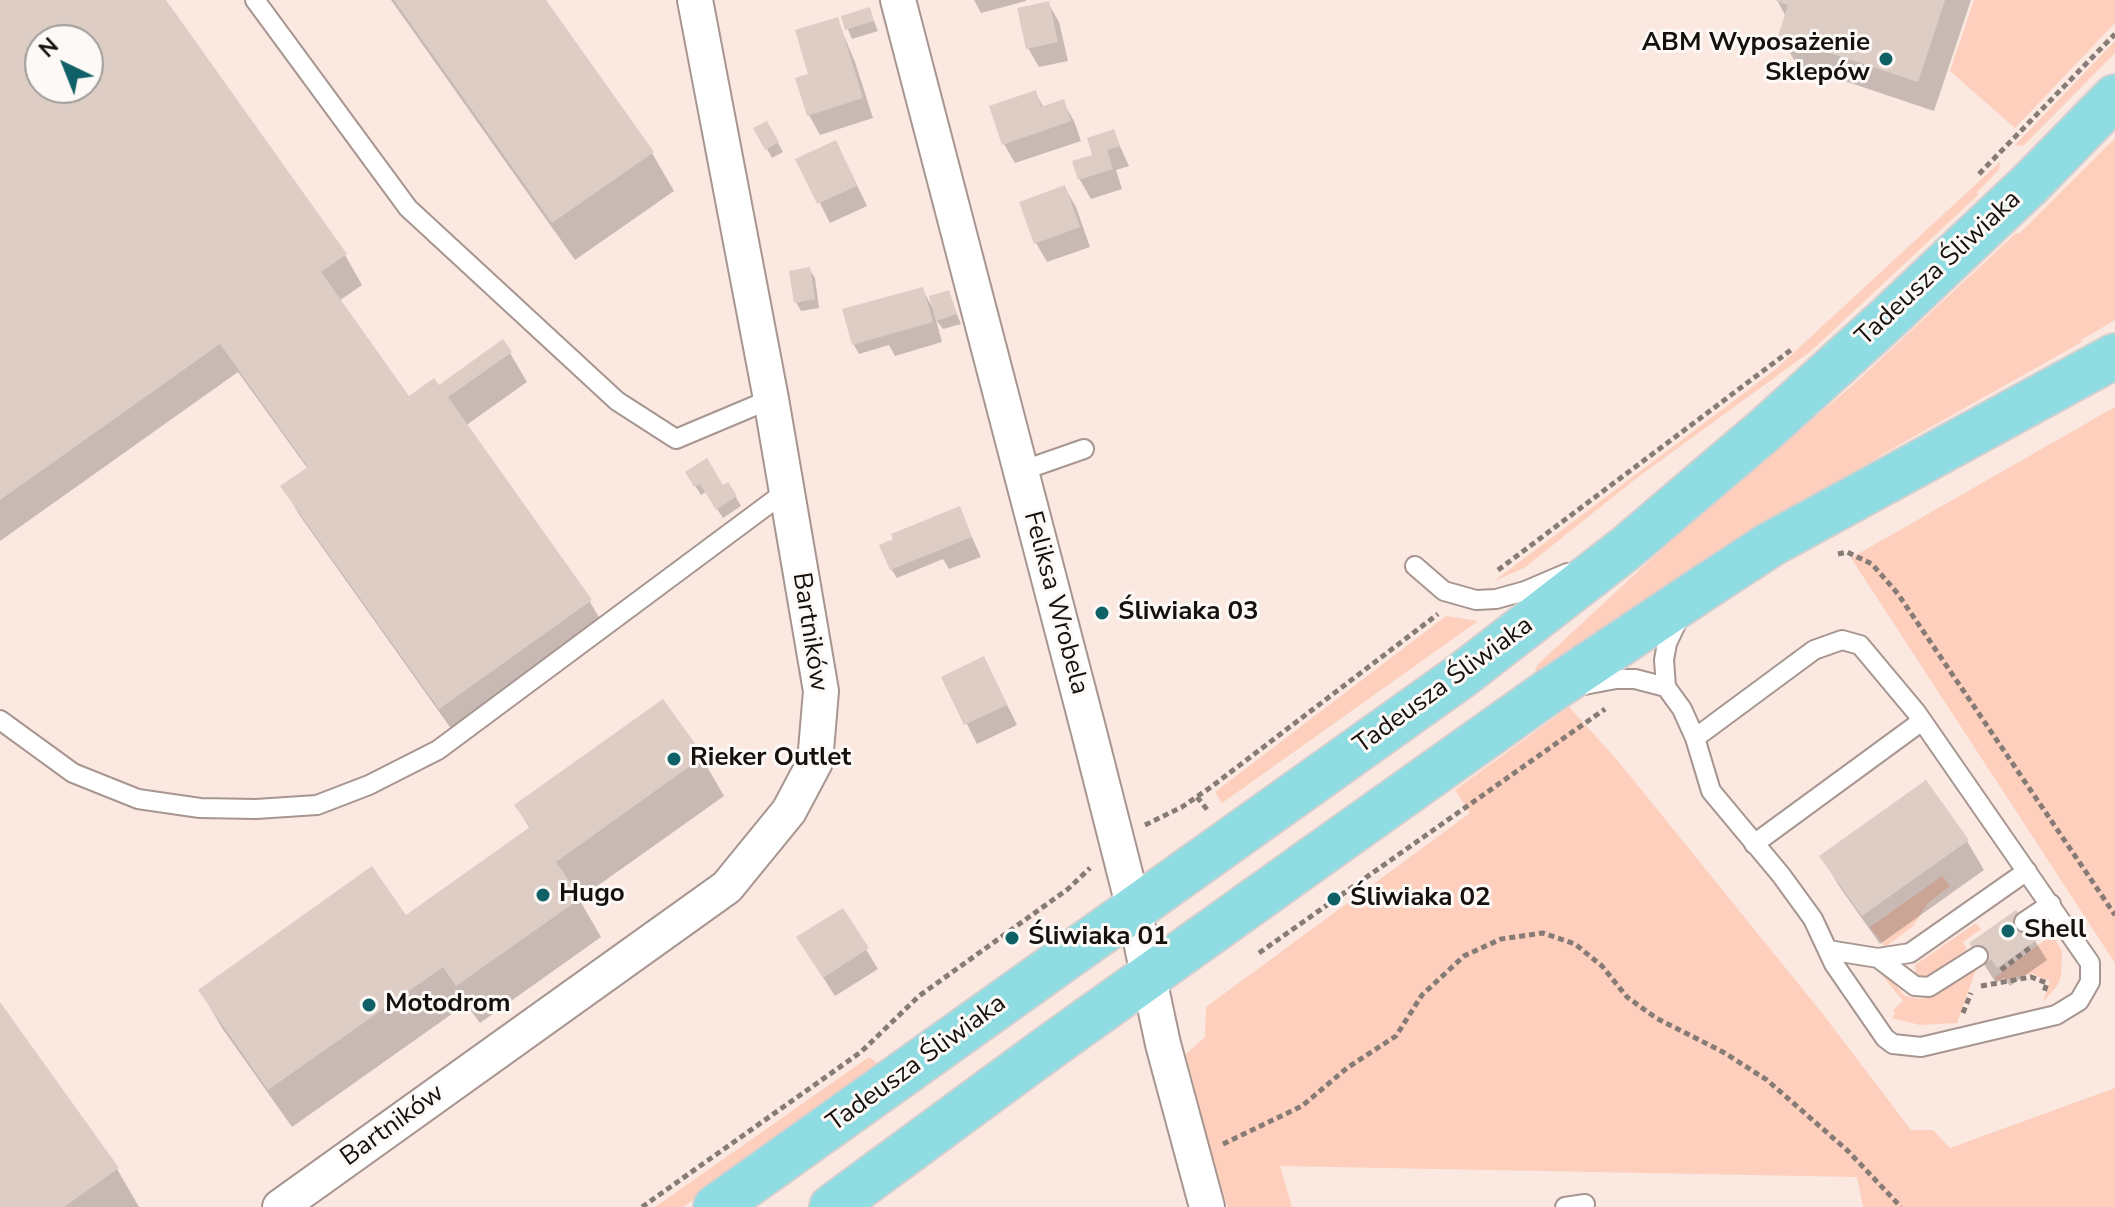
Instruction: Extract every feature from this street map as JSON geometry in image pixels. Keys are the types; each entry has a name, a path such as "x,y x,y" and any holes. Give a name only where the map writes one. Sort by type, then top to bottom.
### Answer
{"main road":[{"name":"Tadeusza Śliwiaka","path":"716,1207 1461,676 1625,549 1766,429 1887,319 2032,182 2115,97"},
{"path":"832,1207 1149,976 1548,692 1699,591 1771,544 2115,356"}],"street":[{"name":"Bartników","path":"280,1207 727,887 789,811 815,762 821,691 771,399 695,0"},
{"name":"Feliksa Wrobela","path":"898,0 1134,909 1163,1044 1207,1207"}],"lane":[{"path":"255,0 408,208 617,401 676,439 771,399"},
{"path":"1021,471 1084,449"},
{"path":"0,720 73,773 138,799 200,808 317,805 369,785 438,750 785,492"},
{"path":"1415,566 1444,591 1476,600 1496,599 1525,591 1625,549"},
{"path":"1695,738 1814,650 1842,640 1860,645 1922,721 2090,963 2090,982 2079,1001 2056,1015 1921,1047 1893,1044 1885,1038 1834,964 1813,919 1711,791 1695,738 1682,709 1666,687 1664,660 1667,643 1675,624 1699,591"},
{"path":"1548,692 1616,679 1635,679 1666,687"},
{"path":"1754,844 1922,721"},
{"path":"1828,950 1878,958 1910,953 2027,871"},
{"path":"2024,922 2051,904"},
{"path":"1878,958 1915,986 1929,987 1978,956"},
{"path":"1565,1207 1585,1204"}],"path":[{"path":"1974,180 2115,34"},
{"path":"1492,574 1798,344"},
{"path":"1142,827 1211,787 1440,613"},
{"path":"1259,953 1610,706"},
{"path":"1197,797 1209,813"},
{"path":"642,1207 861,1052 919,996 1068,889 1096,862"},
{"path":"1194,1159 1302,1106 1347,1068 1396,1036 1422,995 1464,956 1501,939 1543,933 1575,944 1602,966 1627,997 1656,1018 1723,1052 1767,1080 1848,1151 1901,1207"},
{"path":"1972,987 2031,977 2047,983 2041,1000 2042,1018"}],"shaded area":[{"path":"1974,0 2115,0 2115,23 2015,128 1950,71"},
{"path":"2115,41 2115,53 2023,146 2015,145"},
{"path":"2115,138 2115,320 1816,495 1535,673 1537,665 1686,527 1854,384 2016,233 2019,234"},
{"path":"2000,162 1999,170 1977,192 1978,195 1811,351 1638,477 1524,568 1494,581 1776,369"},
{"path":"2115,407 2115,963 1851,558"},
{"path":"1446,616 1478,621 1222,803 1215,792"},
{"path":"1569,707 1618,761 1822,1013 1911,1130 1933,1130 1950,1148 2115,1088 2115,1207 1863,1207 1857,1177 1280,1166 1292,1207 1228,1207 1213,1165 1186,1054 1205,1037 1206,1007 1470,813 1455,790"},
{"path":"1942,876 1950,886 1928,903 1913,926 1885,947 1870,927"},
{"path":"1976,923 1981,929 1963,942 1967,949 1927,978 1916,975 1915,965"},
{"path":"2040,923 2051,931 2062,952 2061,976 2057,986 2043,1002 2050,981 2032,974 1997,981 1994,978 2045,940 2034,925"},
{"path":"1977,967 1957,1023 1920,1025 1892,1018 1895,1014 1893,1010 1903,1001 1882,975 1884,972 1905,996 1921,999 1936,995"},
{"path":"869,1057 877,1063 849,1091 683,1207 655,1207"}],"building":[{"path":"0,0 166,0 347,254 321,272 409,396 434,378 439,385 503,339 512,352 448,397 592,600 439,709 280,486 308,467 220,344 0,500"},
{"path":"394,0 546,0 654,152 552,223"},
{"name":"ABM Wyposażenie Sklepów","path":"1774,0 1945,0 1918,82 1778,36 1788,5"},
{"path":"1049,1 1058,42 1026,49 1017,8"},
{"path":"870,7 874,21 845,30 841,16"},
{"path":"838,17 863,98 807,116 795,78 808,74 795,30"},
{"path":"1036,90 1041,107 1064,99 1071,121 1002,145 989,106"},
{"path":"767,121 779,142 765,150 753,128"},
{"path":"1114,129 1120,146 1107,150 1113,169 1078,180 1072,161 1092,155 1087,138"},
{"path":"836,140 857,186 817,204 795,159"},
{"path":"1065,185 1080,227 1034,244 1019,202"},
{"path":"810,267 815,299 794,303 789,271"},
{"path":"923,287 933,322 852,345 842,309"},
{"path":"949,290 957,314 936,321 929,296"},
{"path":"707,458 723,485 728,482 737,496 716,510 700,484 694,487 685,472"},
{"path":"960,506 972,537 890,570 879,545 893,539 891,534"},
{"path":"984,656 1007,705 964,725 941,677"},
{"path":"663,699 704,756 556,862 581,898 456,986 443,967 268,1090 198,990 372,866 406,915 530,827 514,805"},
{"path":"1926,780 1969,840 1862,916 1819,856"},
{"path":"843,908 869,948 823,978 796,937"},
{"name":"Shell","path":"2016,910 2037,940 1997,968 1991,959 1984,965 1969,943"},
{"path":"0,1002 119,1168 64,1207 0,1207"}],"place":[{"name":"ABM Wyposażenie Sklepów","path":"1886,59"},
{"name":"Śliwiaka 03","path":"1102,613"},
{"name":"Rieker Outlet","path":"674,759"},
{"name":"Hugo","path":"543,895"},
{"name":"Śliwiaka 02","path":"1334,899"},
{"name":"Shell","path":"2008,931"},
{"name":"Śliwiaka 01","path":"1012,938"},
{"name":"Motodrom","path":"369,1005"}]}
